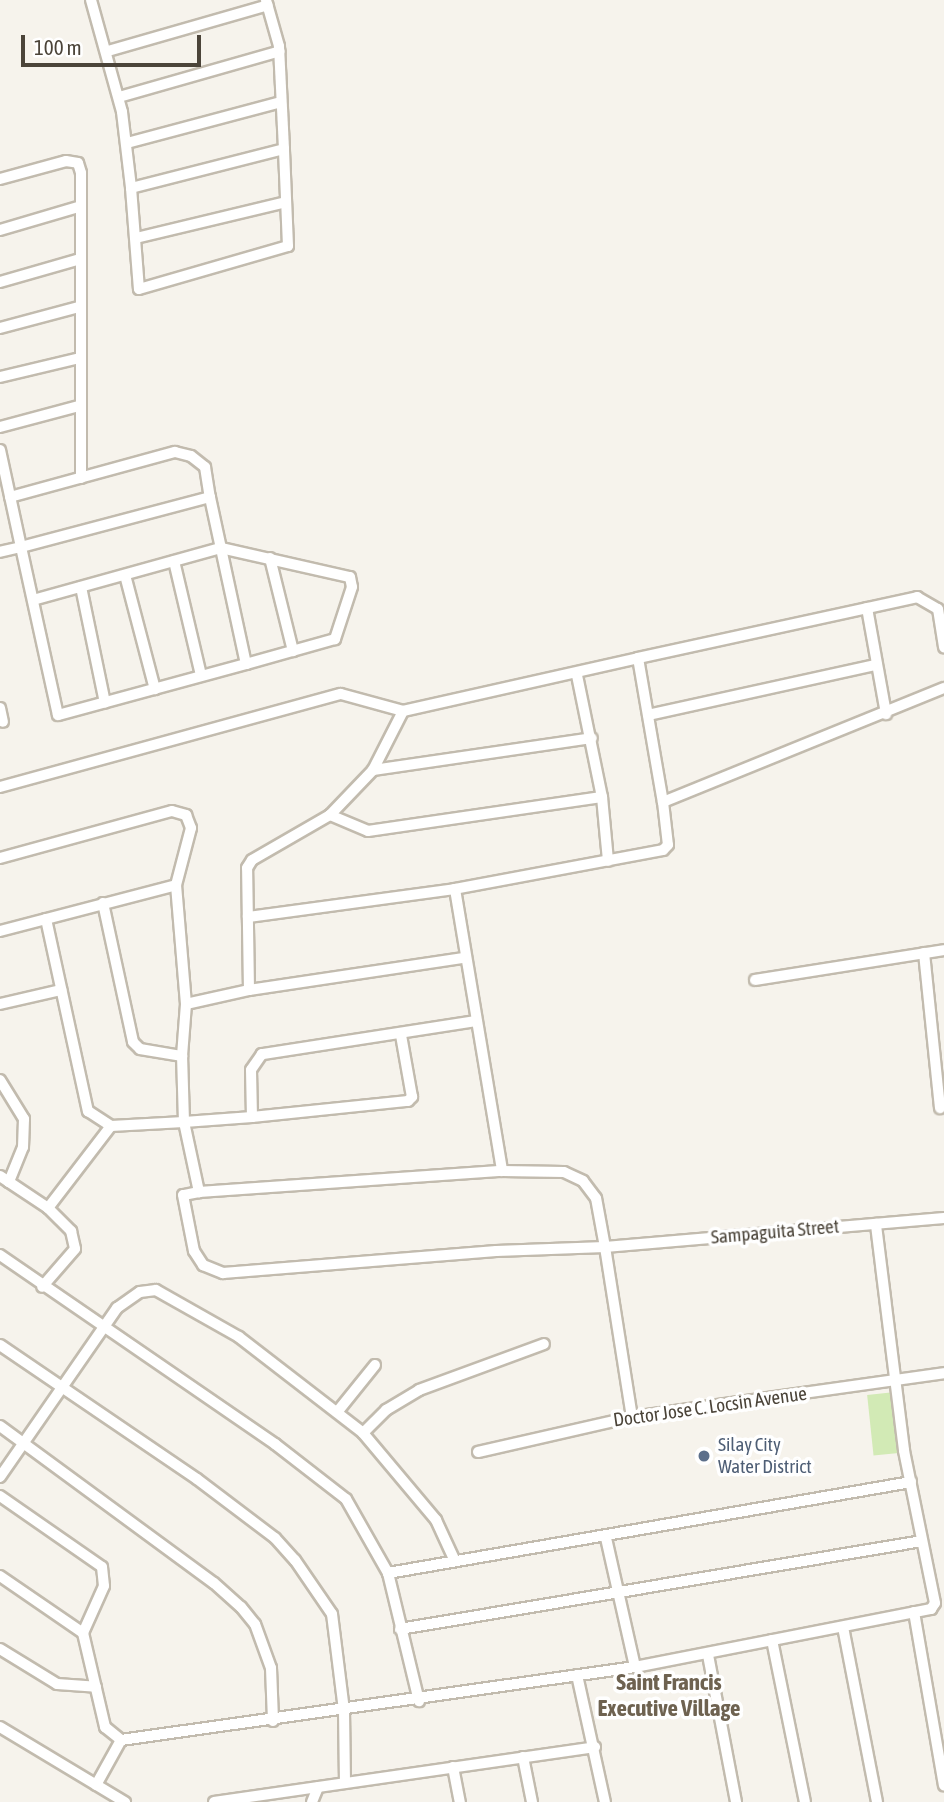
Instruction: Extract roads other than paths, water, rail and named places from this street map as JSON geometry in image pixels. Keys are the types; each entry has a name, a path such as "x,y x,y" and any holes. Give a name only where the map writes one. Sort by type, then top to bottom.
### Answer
{"street":[{"path":"93,0 119,97 127,143 139,289 288,246 280,51 267,2 108,51"},
{"path":"119,97 280,51"},
{"path":"127,143 281,102"},
{"path":"131,188 284,149"},
{"path":"0,179 66,161 78,163 81,478"},
{"path":"136,238 286,202"},
{"path":"0,230 78,207"},
{"path":"0,282 80,259"},
{"path":"0,328 79,307"},
{"path":"0,377 80,358"},
{"path":"0,427 79,406"},
{"path":"0,450 58,715 335,639 352,587 350,577 221,548 33,600"},
{"path":"10,497 175,452 191,456 205,467 246,664"},
{"path":"0,552 210,497"},
{"path":"270,558 293,651"},
{"path":"174,561 201,675"},
{"path":"125,575 155,689"},
{"path":"81,587 105,703"},
{"path":"0,787 341,694 367,698 403,711 577,675 638,658 917,597 938,609 944,648"},
{"path":"867,608 875,665 887,714"},
{"path":"248,917 455,889 651,853 668,845 638,658"},
{"path":"648,715 875,665"},
{"path":"577,675 602,797 608,861"},
{"path":"663,802 887,714 944,688"},
{"path":"0,708 3,722"},
{"path":"249,990 245,878 252,860 330,814 373,770 403,711"},
{"path":"373,770 592,738"},
{"path":"330,814 368,831 602,797"},
{"path":"0,858 172,811 186,815 191,828 176,885 187,1004 182,1056 184,1122 199,1192 502,1171 564,1172 583,1181 596,1198 632,1417"},
{"path":"0,932 176,885"},
{"path":"455,889 464,958 502,1171"},
{"path":"103,903 133,1042 140,1049 182,1056"},
{"path":"46,919 88,1111 111,1126 252,1117 408,1101 412,1097 401,1035"},
{"path":"755,980 944,950"},
{"path":"924,953 940,1108"},
{"path":"187,1004 249,990 464,958"},
{"path":"0,1004 61,990"},
{"path":"252,1117 251,1070 262,1054 401,1035 476,1021"},
{"path":"0,1080 24,1119 23,1147 4,1179 66,1223 75,1249 42,1287"},
{"path":"48,1208 111,1126"},
{"name":"Sampaguita Street","path":"199,1192 183,1195 194,1251 203,1265 223,1273 496,1251 606,1247 944,1217"},
{"path":"0,1496 102,1567 104,1586 83,1633 105,1727 121,1740 419,1701 635,1667 708,1655 931,1609 935,1603 911,1482 876,1224"},
{"path":"0,1255 346,1499 388,1573 419,1701"},
{"path":"0,1477 117,1308 140,1292 165,1293 239,1337 363,1433 436,1520 454,1559"},
{"path":"363,1433 386,1410 419,1390 544,1344"},
{"path":"0,1345 207,1486 275,1538 295,1560 332,1614 344,1711 345,1783"},
{"path":"338,1411 375,1365"},
{"name":"Doctor Jose C. Locsin Avenue","path":"478,1452 632,1417 944,1373"},
{"path":"0,1426 241,1607 255,1624 271,1668 273,1721"},
{"path":"388,1573 454,1559 606,1538 911,1482"},
{"path":"606,1538 635,1667"},
{"path":"400,1629 922,1541"},
{"path":"0,1576 83,1633"},
{"path":"914,1612 944,1784"},
{"path":"843,1627 877,1802"},
{"path":"772,1640 805,1802"},
{"path":"0,1649 57,1684 96,1686"},
{"path":"708,1655 736,1802"},
{"path":"577,1675 606,1802"},
{"path":"0,1727 124,1802"},
{"path":"96,1785 121,1740"},
{"path":"214,1802 595,1747"},
{"path":"523,1757 532,1802"},
{"path":"453,1767 460,1802"},
{"path":"312,1802 318,1787"},
{"path":"267,1794 279,1802"}],"place":[{"name":"Silay City Water District","path":"704,1456"}],"district":[{"name":"Saint Francis Executive Village","path":"669,1695"}]}
